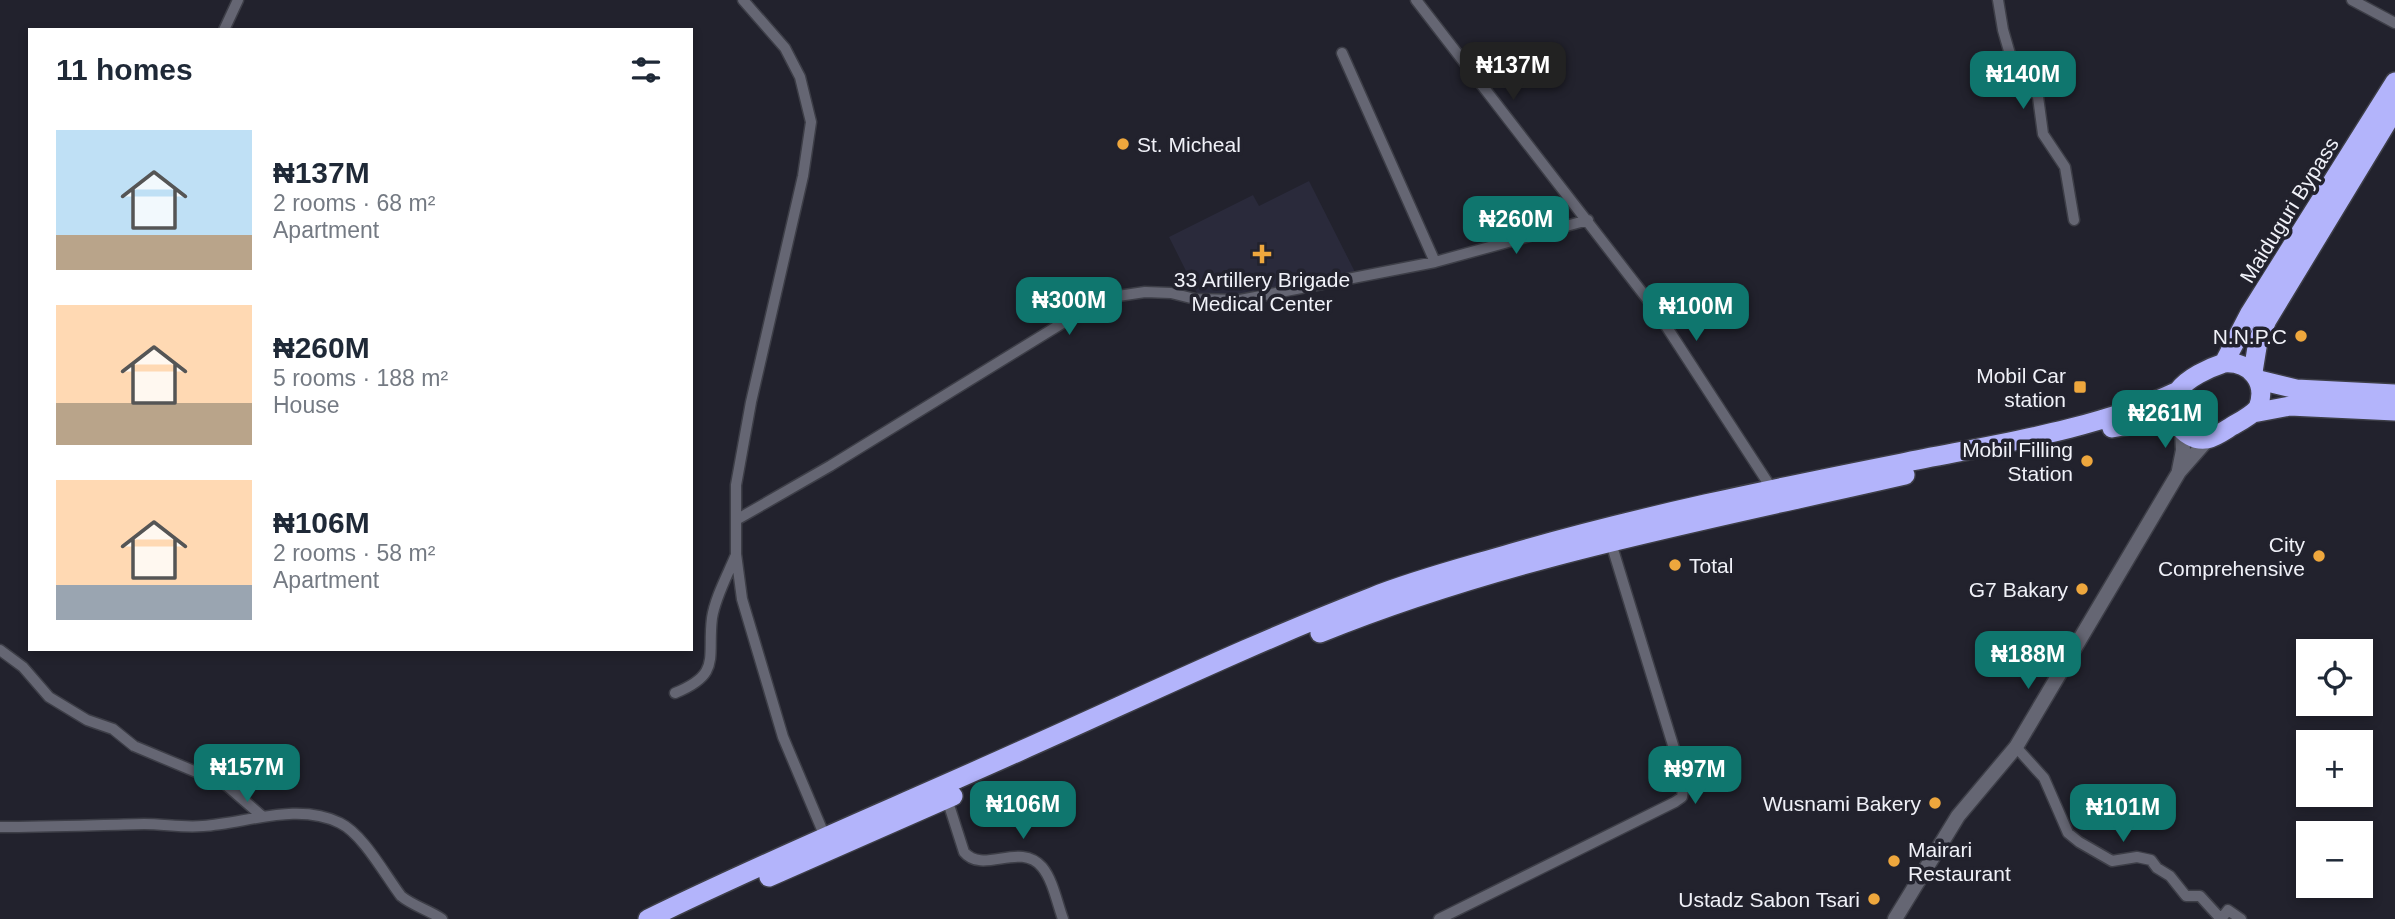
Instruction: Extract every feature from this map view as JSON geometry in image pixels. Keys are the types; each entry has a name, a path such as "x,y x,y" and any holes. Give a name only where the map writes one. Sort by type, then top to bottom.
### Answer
{"highway":[{"name":"Maiduguri Bypass","path":"2224,363 2250,313 2395,82"},
{"name":"Maiduguri Bypass","path":"2256,376 2258,341 2267,320 2395,108"},
{"path":"2395,394 2297,389 2256,376 2237,363 2224,363 2184,384 2173,402 2178,424 2194,437 2208,439 2253,413 2290,406 2395,411"},
{"path":"2253,413 2260,402 2256,376"},
{"path":"648,919 706,898 1265,648 1609,535 1772,489 2086,423 2131,411 2178,391"},
{"path":"1609,535 2096,431 2178,424"},
{"path":"827,844 947,799 998,768"},
{"path":"676,919 706,898"}],"street":[{"path":"225,28 238,0"},
{"path":"743,0 785,48 800,77 811,122 803,176 751,402 736,485 736,554 742,599 783,737 827,844"},
{"path":"1416,0 1655,309 1772,489"},
{"path":"1998,0 2014,68 2035,91 2043,134 2064,167 2074,220"},
{"path":"2352,0 2395,23"},
{"path":"1342,53 1435,262"},
{"path":"736,520 830,466 1076,315 1118,296 1145,292 1171,293 1195,299 1240,300 1435,262 1588,220"},
{"path":"2178,424 2183,450 2179,472"},
{"path":"1895,919 1958,816 2016,747 2179,472 2208,439"},
{"path":"1438,919 1682,797 1684,781 1609,535"},
{"path":"675,693 691,687 703,675 710,661 713,614 736,554"},
{"path":"0,650 23,667 49,697 87,720 113,729 134,746 225,784 263,817"},
{"path":"2016,747 2044,778 2068,833 2078,842 2112,861 2137,858 2151,860 2157,868 2170,876 2186,896 2200,896 2221,919 2228,909 2241,919"},
{"path":"947,799 968,857 982,861 1023,856 1038,863 1044,870 1063,919"},
{"path":"0,827 144,824 201,827 263,817 308,814 323,816 348,827 401,896 442,919"}],"shaded area":[{"name":"33 Artillery Brigade Medical Center","path":"1309,181 1355,272 1236,297 1197,293 1169,237 1253,195 1259,206"}],"place":[{"name":"St. Micheal","path":"1123,144"},
{"name":"33 Artillery Brigade Medical Center","path":"1262,254"},
{"name":"N.N.P.C","path":"2301,336"},
{"name":"Mobil Car station","path":"2080,387"},
{"name":"Mobil Filling Station","path":"2087,461"},
{"name":"City Comprehensive","path":"2319,556"},
{"name":"Total","path":"1675,565"},
{"name":"G7 Bakary","path":"2082,589"},
{"name":"Wusnami Bakery","path":"1935,803"},
{"name":"Mairari Restaurant","path":"1894,861"},
{"name":"Ustadz Sabon Tsari","path":"1874,899"}]}
